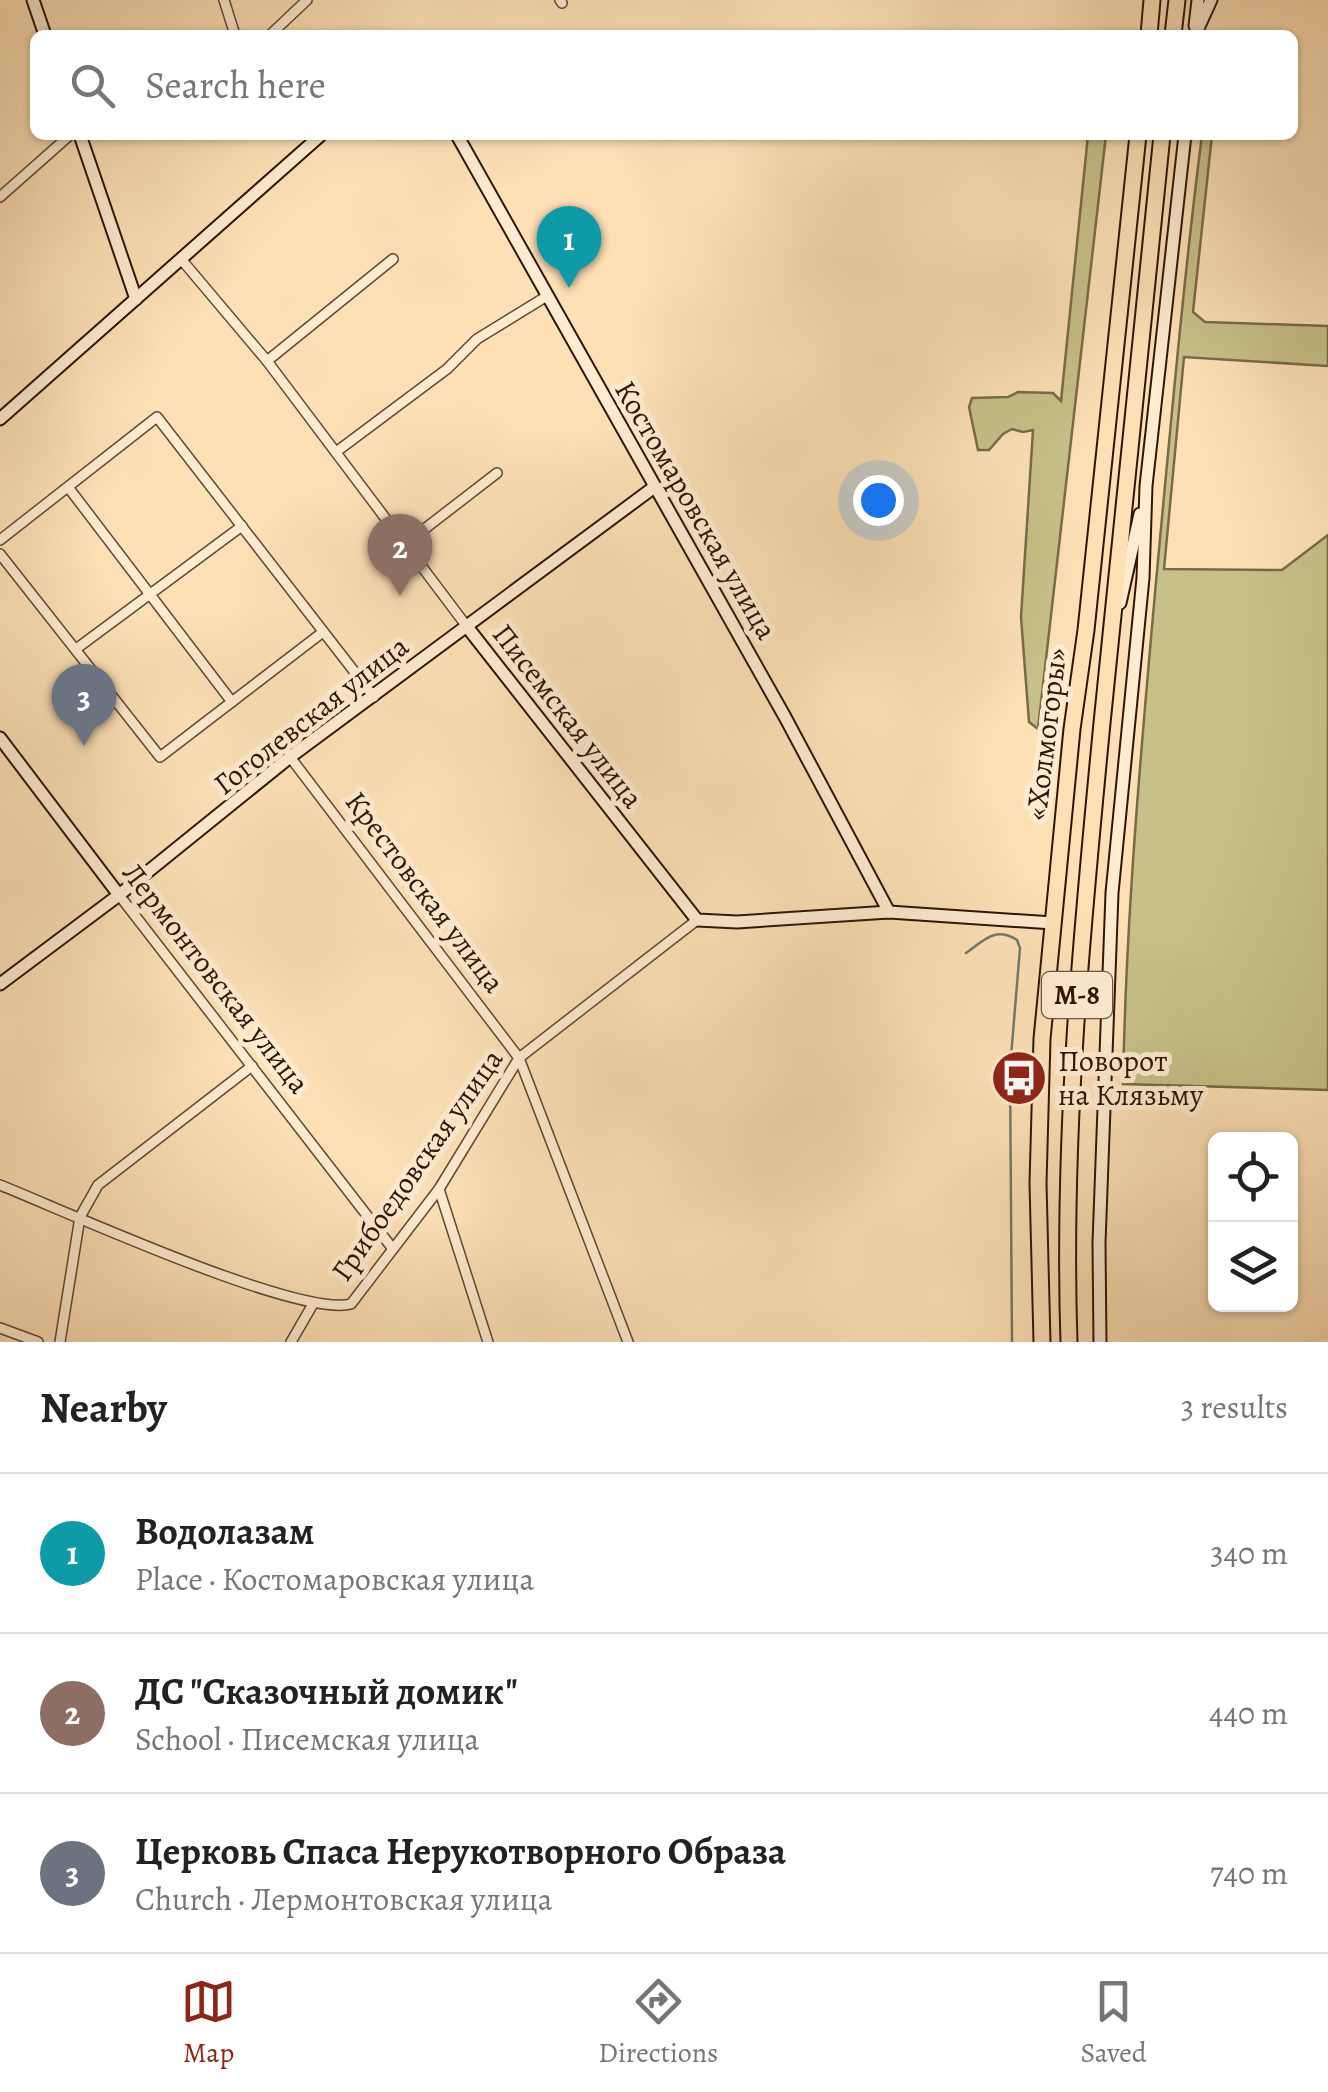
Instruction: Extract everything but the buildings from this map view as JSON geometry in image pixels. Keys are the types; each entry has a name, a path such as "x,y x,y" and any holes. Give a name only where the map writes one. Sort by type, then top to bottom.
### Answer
{"highway":[{"path":"1149,30 1152,0"},
{"path":"1174,30 1177,0"},
{"name":"«Холмогоры»","path":"1042,1342 1042,1039 1137,140"},
{"name":"«Холмогоры»","path":"1069,1342 1069,1116 1081,930 1161,140"}],"street":[{"path":"34,0 44,30"},
{"path":"224,0 233,30"},
{"path":"275,30 307,0"},
{"path":"1195,30 1198,0"},
{"path":"1197,30 1211,0"},
{"path":"0,197 64,140"},
{"path":"82,140 136,299"},
{"path":"0,419 313,140"},
{"name":"Костомаровская улица","path":"460,140 889,912"},
{"path":"1100,1342 1112,892 1143,578 1146,486 1184,140"},
{"name":"Писемская улица","path":"181,259 267,361 468,628 697,920"},
{"path":"267,361 393,259"},
{"path":"336,452 448,368 477,339 546,296"},
{"path":"0,540 157,417 374,697"},
{"path":"405,544 496,473"},
{"path":"1109,650 1146,486"},
{"path":"68,487 232,702"},
{"name":"Гоголевская улица","path":"0,984 120,896 290,757 654,488"},
{"path":"76,649 242,526"},
{"path":"0,554 160,757 323,632"},
{"name":"Лермонтовская улица","path":"0,738 392,1249"},
{"name":"Крестовская улица","path":"290,757 519,1058 628,1342"},
{"path":"697,920 737,922 889,912 1053,923"},
{"name":"Грибоедовская улица","path":"313,1304 351,1304 439,1188 519,1058 697,920"},
{"path":"60,1342 80,1217 98,1185 252,1066"},
{"path":"0,1185 195,1264 313,1304 291,1342"},
{"path":"439,1188 488,1342"},
{"path":"0,1328 38,1342"}],"shaded area":[{"path":"1087,140 1105,140 1038,729 1029,722 1021,617 1033,430 1012,429 989,450 978,450 969,407 972,398 1008,397 1018,392 1053,393 1061,401"},
{"path":"1201,140 1211,140 1193,312 1205,322 1328,326 1328,366 1184,357 1164,569 1282,570 1328,535 1328,1090 1123,1084 1131,895 1145,707"}],"waterway":[{"path":"966,953 985,939 1003,934 1017,940 1020,948 1010,1069 1012,1342"}],"place":[{"name":"Водолазам","path":"569,288"},
{"name":"ДС \"Сказочный домик\"","path":"400,596"},
{"name":"Церковь Спаса Нерукотворного Образа","path":"84,746"},
{"name":"Поворот на Клязьму","path":"1019,1078"}]}
